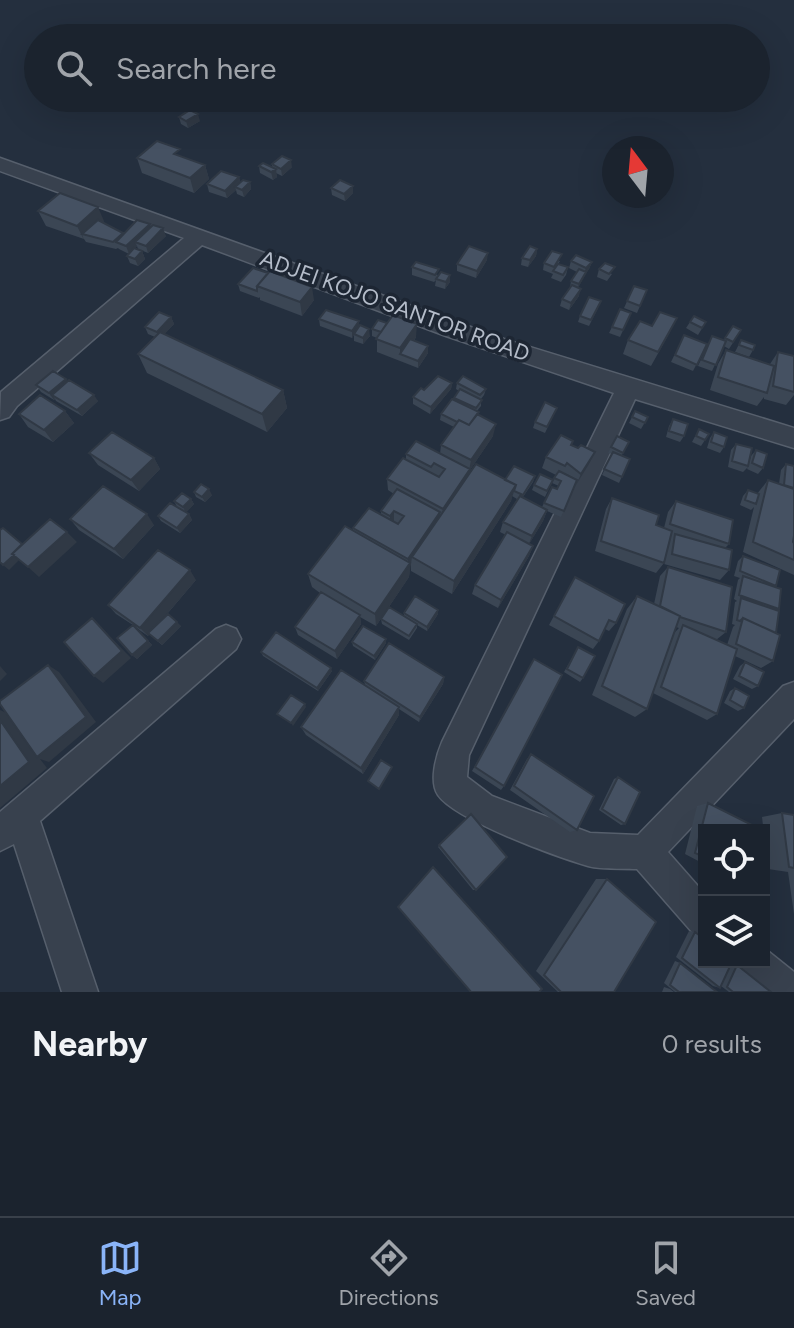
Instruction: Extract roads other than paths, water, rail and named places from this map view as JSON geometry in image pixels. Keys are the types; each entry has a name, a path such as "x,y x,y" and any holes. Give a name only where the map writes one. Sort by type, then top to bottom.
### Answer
{"street":[{"name":"ADJEI KOJO SANTOR ROAD","path":"0,164 456,330 628,388 794,438"},
{"path":"0,410 201,235"},
{"path":"628,388 453,753 450,785 481,808 590,850 645,852 698,913"},
{"path":"80,992 11,825 226,639"},
{"path":"645,852 794,697"},
{"path":"761,968 794,991"}]}
